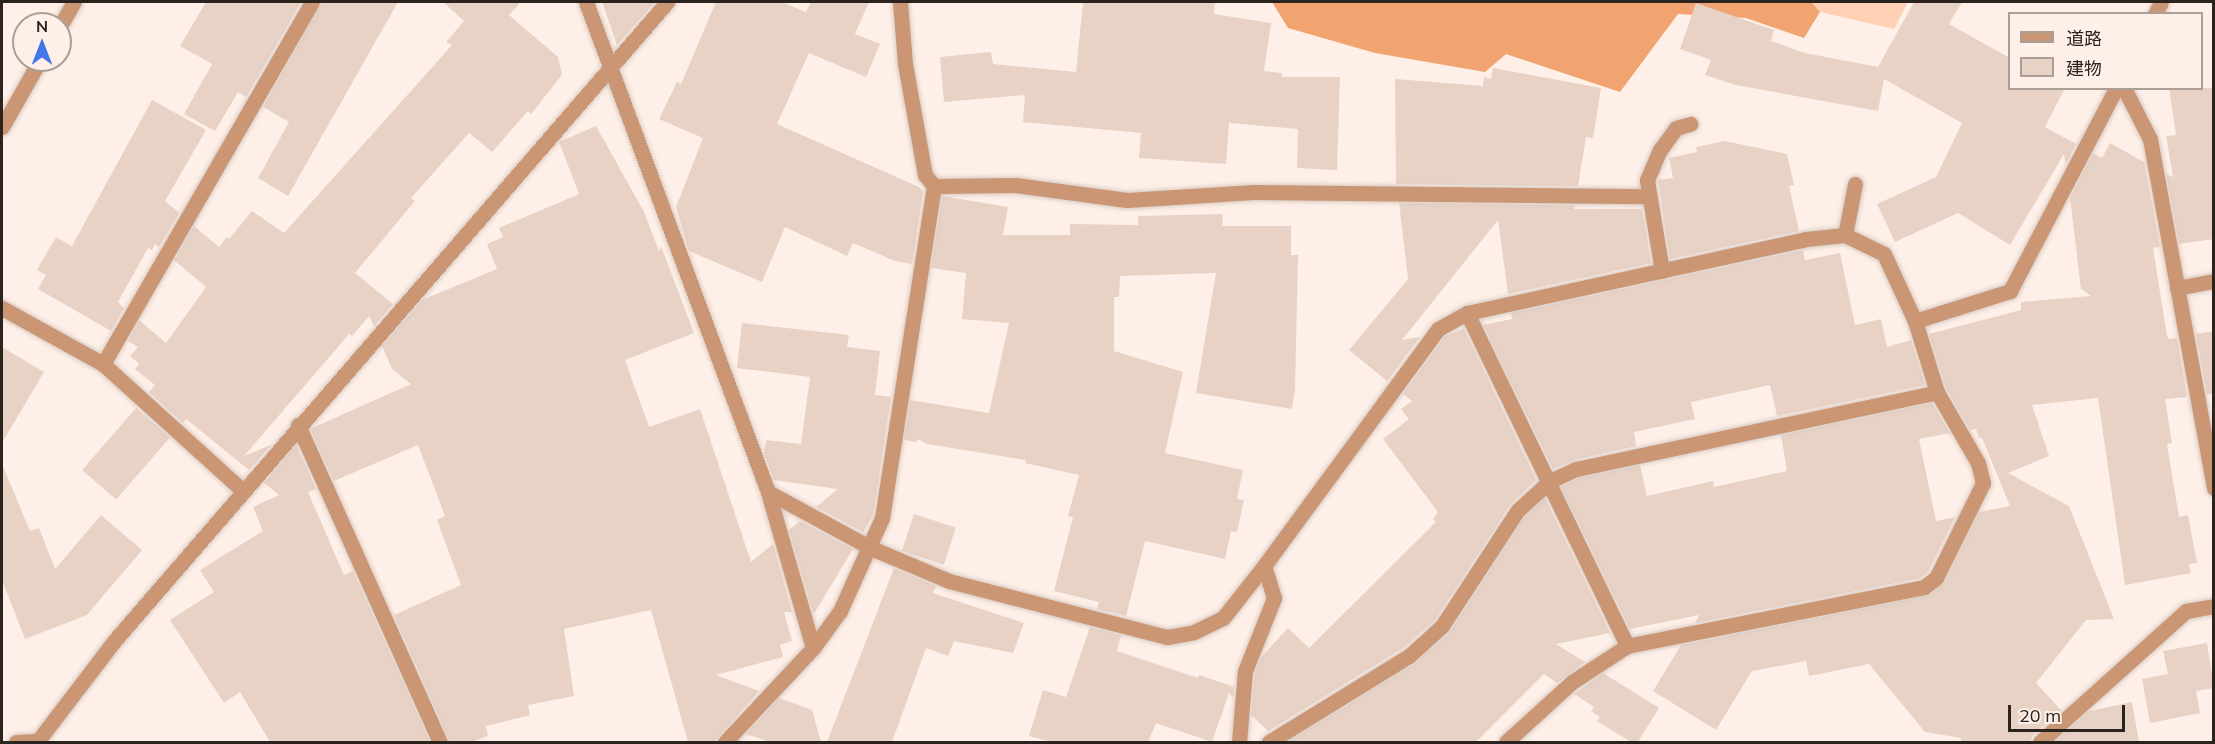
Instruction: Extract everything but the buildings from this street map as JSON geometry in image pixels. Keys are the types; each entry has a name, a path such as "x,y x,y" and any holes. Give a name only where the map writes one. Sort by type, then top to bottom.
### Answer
{"street":[{"path":"103,364 312,2"},
{"path":"586,2 768,492 813,648"},
{"path":"16,742 38,742 115,640 242,490 667,2"},
{"path":"725,742 813,648 840,611 871,548 882,518 934,186 925,175 905,64 900,2"},
{"path":"2,127 33,72"},
{"path":"1915,321 2010,291 2115,90"},
{"path":"2125,90 2150,139 2214,488"},
{"path":"1662,271 1647,180 1660,150 1676,128 1690,124"},
{"path":"1845,235 1855,184"},
{"path":"934,186 1015,185 1127,200 1254,192 1648,196"},
{"path":"768,492 871,548 949,581 1167,637 1194,632 1223,618 1264,566 1438,329 1467,314 1806,239 1845,235 1884,254 1915,321 1937,392 1978,463 1983,483 1936,578 1924,587 1627,646 1572,682 1506,742"},
{"path":"2177,288 2214,281"},
{"path":"2,308 103,364 242,490"},
{"path":"1467,314 1550,481 1627,646"},
{"path":"1269,742 1409,656 1442,626 1518,510 1550,481 1576,469 1937,392"},
{"path":"298,425 440,742"},
{"path":"1239,742 1245,670 1274,598 1264,566"},
{"path":"2040,742 2054,737 2186,611 2214,606"}],"shaded area":[{"path":"1272,2 1811,2 1820,12 1804,38 1746,18 1678,14 1620,92 1506,54 1485,72 1375,53 1288,28"},
{"path":"1811,2 1908,2 1894,29 1820,12"}]}
